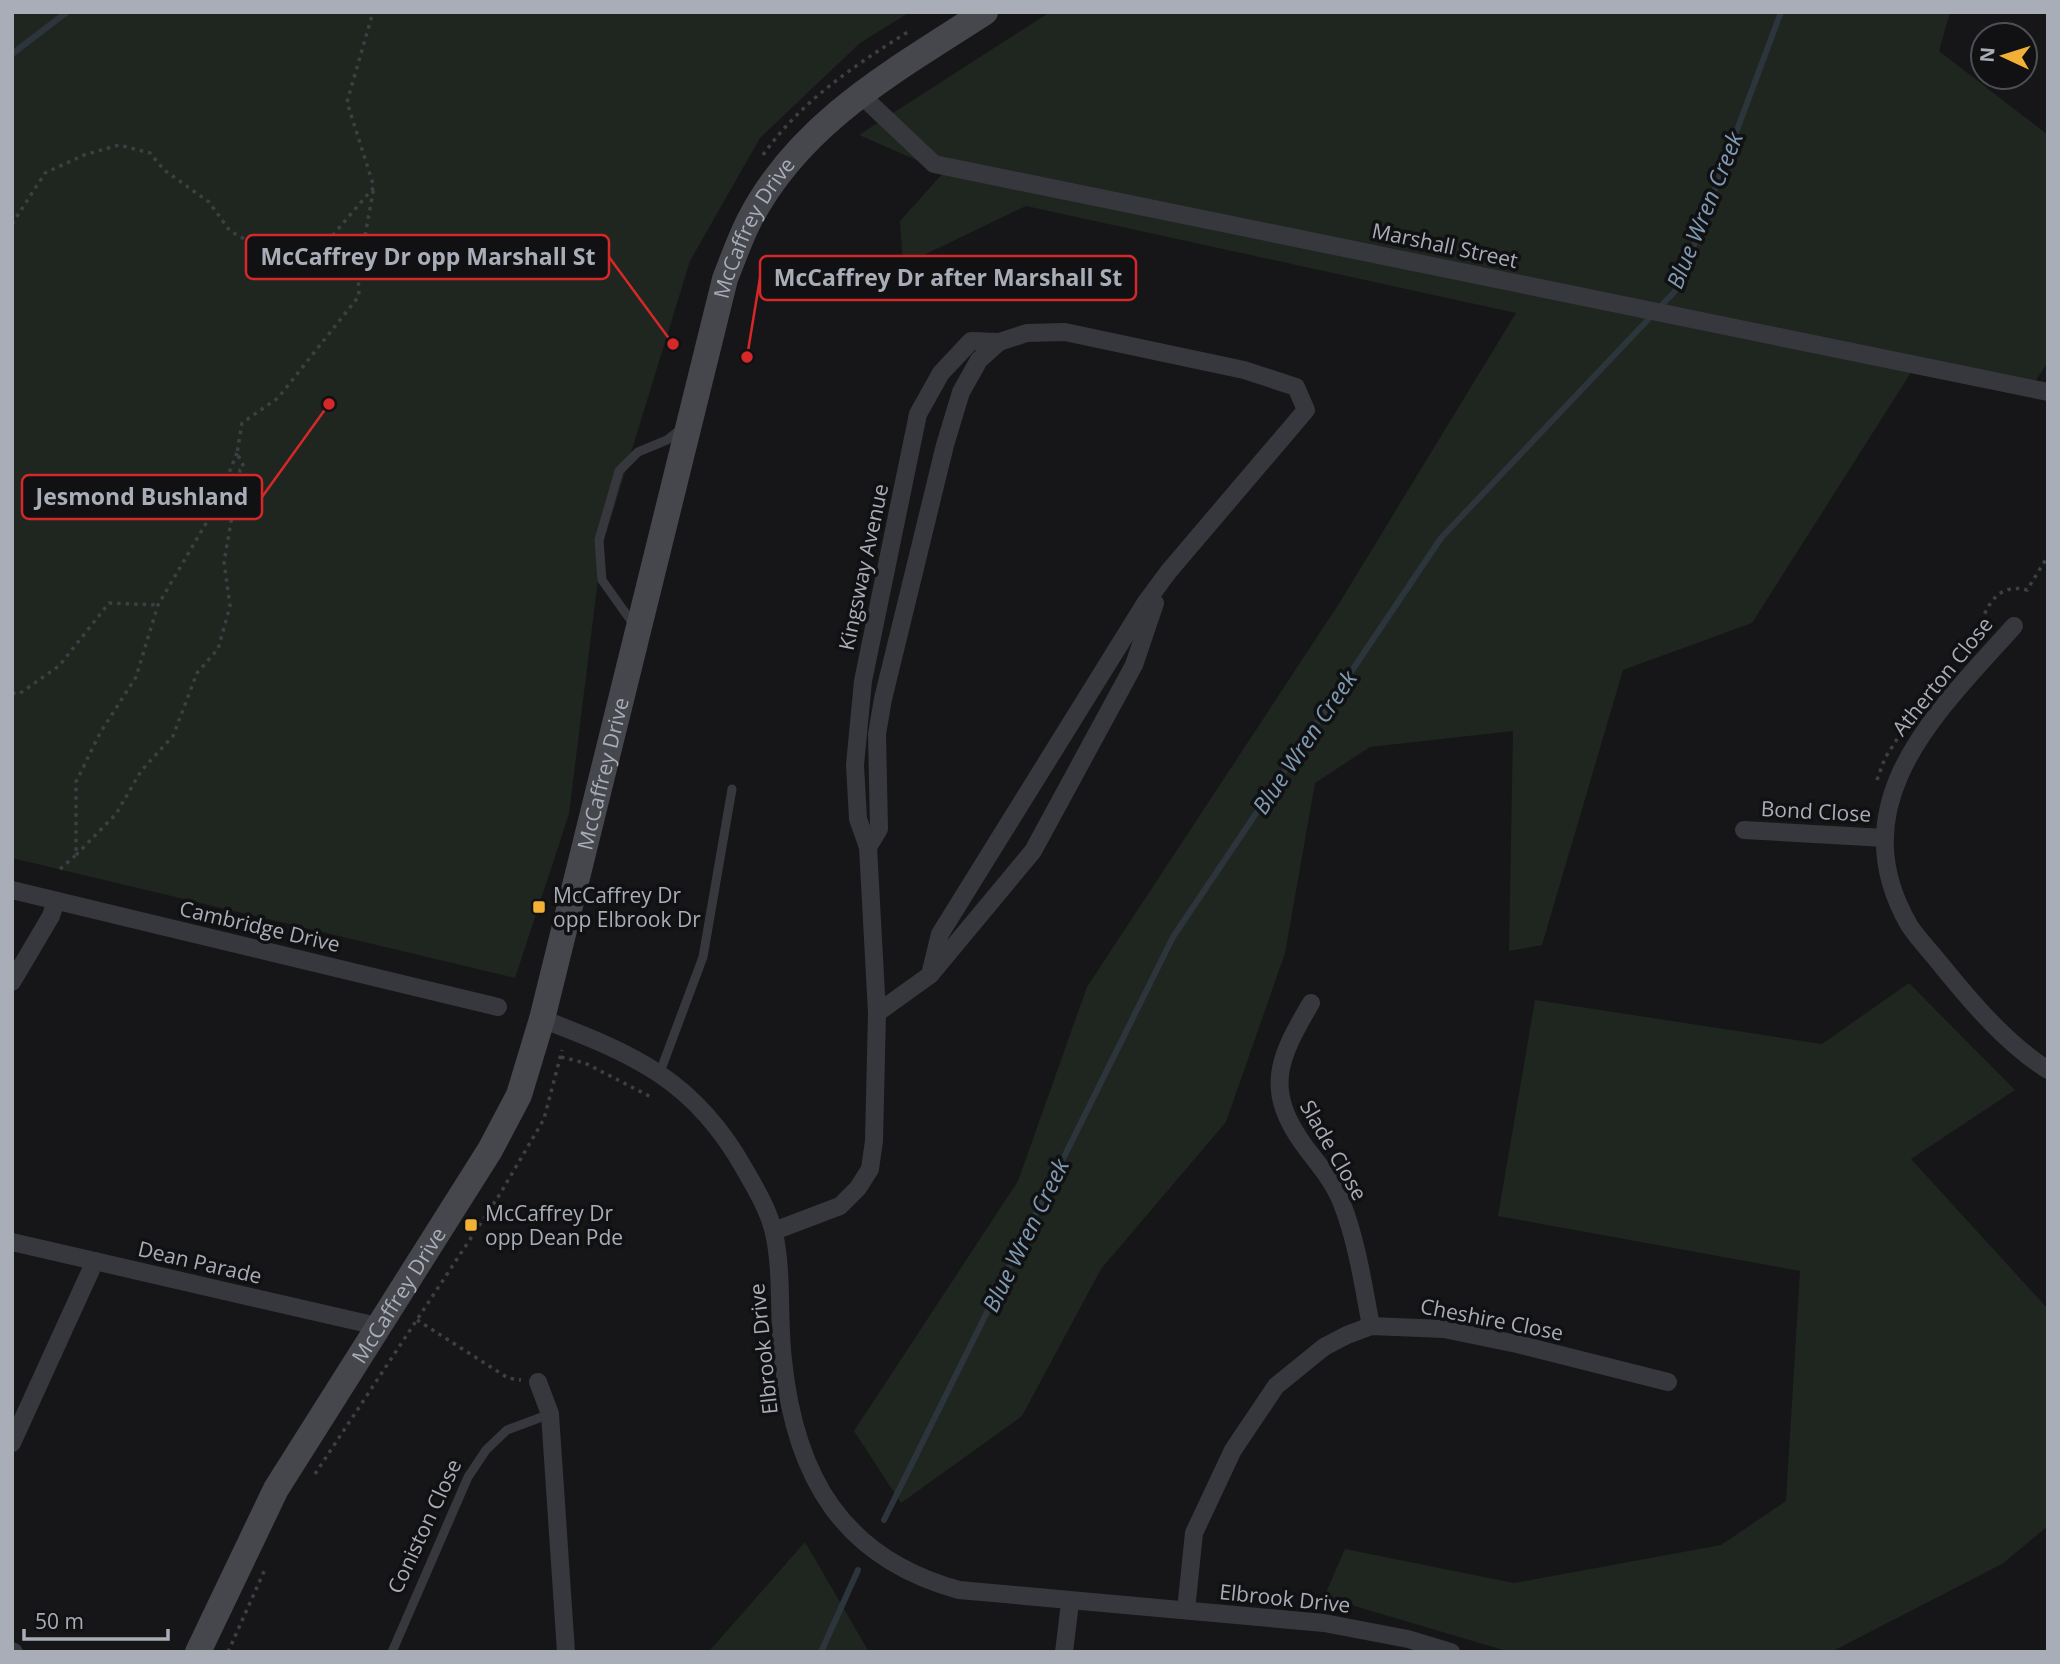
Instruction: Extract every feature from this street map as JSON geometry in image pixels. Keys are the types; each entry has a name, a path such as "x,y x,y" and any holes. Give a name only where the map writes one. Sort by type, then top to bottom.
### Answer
{"main road":[{"name":"McCaffrey Drive","path":"198,1652 276,1489 496,1139 519,1095 542,1019 725,279 750,219 780,172 816,130 859,93 985,12"}],"street":[{"name":"Marshall Street","path":"859,93 934,164 2048,391"},
{"name":"Kingsway Avenue","path":"774,1231 840,1206 865,1180 874,1141 877,1013 868,847 858,819 855,765 863,681 918,414 941,373 971,341 999,342 1027,333 1065,332 1244,370 1296,387 1306,410 1169,571 1094,683 940,934 930,975"},
{"name":"Kingsway Avenue","path":"868,847 879,829 879,722 945,445 961,392 979,360 999,342"},
{"name":"Kingsway Avenue","path":"877,1013 930,975 1033,850 1134,665 1169,571"},
{"name":"Atherton Close","path":"2014,626 1927,725 1907,755 1891,799 1885,838 1893,884 1910,926 1963,992 2001,1030 2048,1070"},
{"name":"Bond Close","path":"1744,830 1885,838"},
{"name":"Cambridge Drive","path":"12,890 498,1007"},
{"path":"12,982 51,916 56,901"},
{"name":"Slade Close","path":"1311,1003 1282,1057 1279,1095 1284,1113 1340,1199 1353,1238 1371,1326"},
{"name":"Elbrook Drive","path":"542,1019 599,1040 660,1072 705,1112 732,1146 755,1187 774,1231 783,1358 794,1427 816,1487 833,1511 872,1550 915,1576 959,1590 1070,1603 1186,1610 1324,1623 1408,1639 1451,1652"},
{"name":"Dean Parade","path":"12,1242 377,1326"},
{"path":"12,1443 95,1261"},
{"name":"Cheshire Close","path":"1186,1610 1194,1534 1233,1450 1276,1386 1298,1365 1324,1347 1371,1326 1444,1329 1668,1381"},
{"path":"538,1382 550,1414 566,1652"},
{"path":"1064,1652 1070,1603"}],"lane":[{"path":"638,633 602,580 599,540 619,471 638,453 667,440 690,421"},
{"path":"660,1072 703,957 732,789"},
{"name":"Coniston Close","path":"392,1652 468,1477 485,1450 507,1430 550,1414"}],"path":[{"path":"75,855 76,782 100,733 136,677 158,605 215,508 237,453 242,424 278,398 359,296 358,273 374,187 347,102 373,12"},
{"path":"12,224 45,173 85,155 119,145 150,153 164,170 209,202 230,231 283,260 309,262 374,187"},
{"path":"60,869 116,814 141,771 173,736 197,673 218,649 230,606 225,562 232,502 240,470 244,467 237,453"},
{"path":"2027,590 2048,556"},
{"path":"12,693 19,694 59,666 109,603 158,605"},
{"path":"313,1476 500,1194 544,1119 562,1049"},
{"path":"561,1057 585,1063 653,1098"},
{"path":"417,1320 508,1378 538,1382"},
{"path":"228,1652 267,1563"}],"shaded area":[{"path":"12,12 910,12 860,43 760,138 690,261 602,547 569,814 515,978 12,858"},
{"path":"1050,12 1950,12 1939,51 1969,74 1969,91 1991,91 2048,135 2048,362 2035,382 1917,363 1752,623 1623,670 1542,945 1509,951 1513,731 1370,747 1315,783 1285,953 1226,1122 1101,1269 1022,1416 901,1503 854,1431 1018,1181 1087,987 1340,602 1516,313 1026,206 903,265 900,221 944,172 859,135"},
{"path":"1909,983 2015,1090 1911,1159 2048,1309 2048,1526 2002,1564 1831,1652 1510,1652 1324,1597 1345,1549 1514,1583 1721,1545 1786,1501 1800,1271 1498,1216 1535,1000 1822,1044"},
{"path":"805,1542 869,1652 711,1652 711,1649"}],"waterway":[{"path":"12,54 67,12"},
{"name":"Blue Wren Creek","path":"884,1520 1173,937 1441,538 1678,288 1781,12"},
{"name":"Blue Wren Creek","path":"821,1652 858,1570"}],"place":[{"name":"McCaffrey Dr opp Marshall St","path":"673,344"},
{"name":"McCaffrey Dr after Marshall St","path":"747,357"},
{"name":"Jesmond Bushland","path":"329,404"},
{"name":"McCaffrey Dr opp Elbrook Dr","path":"539,907"},
{"name":"McCaffrey Dr opp Dean Pde","path":"471,1225"}]}
